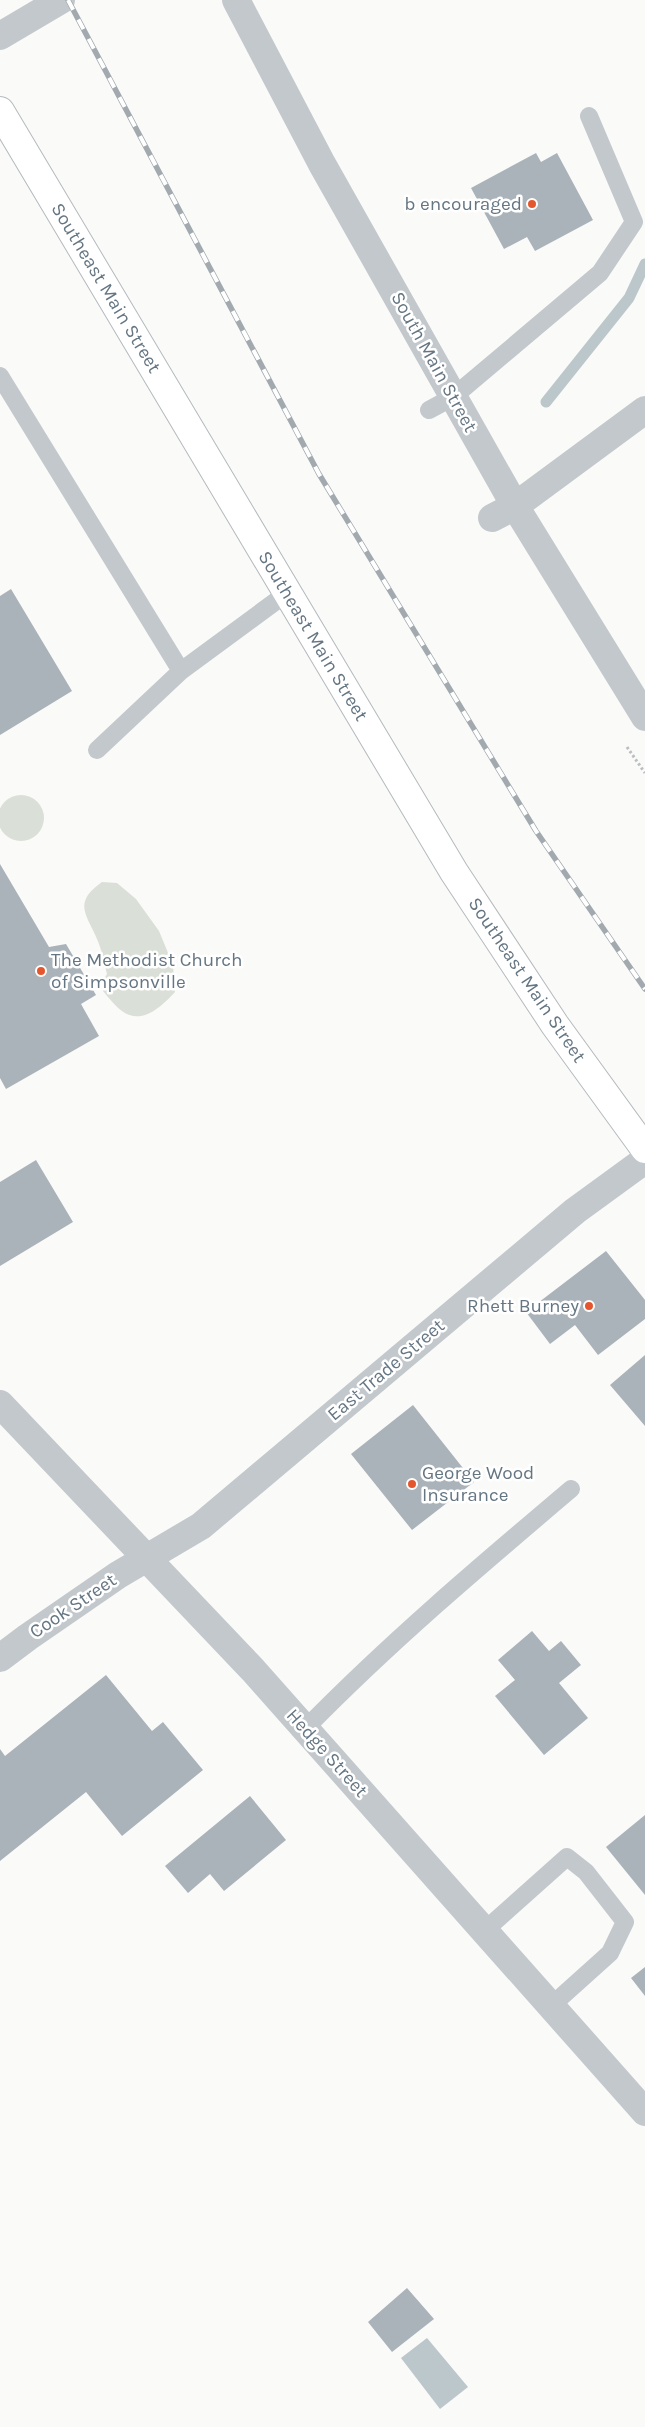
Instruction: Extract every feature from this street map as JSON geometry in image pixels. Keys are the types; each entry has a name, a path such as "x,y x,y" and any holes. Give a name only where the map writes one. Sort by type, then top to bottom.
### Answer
{"main road":[{"name":"Southeast Main Street","path":"0,111 454,872 554,1025 645,1149"}],"street":[{"path":"0,36 61,0"},
{"name":"South Main Street","path":"236,0 322,164 454,397 504,512 645,717"},
{"path":"504,512 645,410"},
{"name":"East Trade Street","path":"147,1557 201,1526 575,1211 645,1160"},
{"name":"Hedge Street","path":"0,1404 253,1670 645,2112"},
{"name":"Cook Street","path":"0,1658 28,1636 147,1557"}],"lane":[{"path":"429,410 454,397 600,274 634,222 589,116"},
{"path":"0,376 181,671"},
{"path":"97,750 181,671 287,593"},
{"path":"305,1729 365,1668 480,1565 571,1489"},
{"path":"484,1931 568,1857 586,1872 625,1922 610,1953 551,2006"}],"shaded area":[{"path":"21,795 34,799 40,805 44,818 40,831 34,837 21,841 8,837 2,831 -2,818 2,805 8,799"},
{"path":"102,882 117,883 136,899 159,931 173,965 175,992 158,1008 144,1015 129,1015 122,1011 103,991 103,981 107,974 100,947 84,909 87,896"},
{"path":"427,2338 468,2387 440,2409 401,2358"}],"building":[{"name":"b encouraged","path":"536,153 541,162 557,153 593,220 535,251 527,237 504,249 471,188"},
{"path":"11,589 72,691 0,735 0,596"},
{"name":"The Methodist Church of Simpsonville","path":"0,864 49,947 66,944 96,995 81,1004 99,1036 6,1089 0,1078"},
{"path":"36,1160 73,1222 0,1266 0,1182"},
{"name":"Rhett Burney","path":"606,1251 645,1300 645,1319 598,1355 575,1325 550,1344 526,1312"},
{"path":"645,1355 645,1426 610,1385"},
{"path":"413,1405 474,1482 412,1530 351,1454"},
{"path":"532,1631 549,1651 561,1641 581,1665 559,1683 588,1718 544,1755 495,1696 515,1680 498,1660"},
{"path":"106,1675 152,1731 163,1722 203,1770 122,1836 86,1792 0,1861 0,1749 5,1756"},
{"path":"250,1796 286,1840 224,1891 210,1874 188,1893 165,1866"},
{"path":"645,1815 645,1895 606,1847"},
{"path":"645,1967 645,1996 631,1978"},
{"path":"407,2288 434,2319 392,2352 368,2322"}],"waterway":[{"path":"546,402 629,298 645,264"}],"railway":[{"path":"68,0 319,474 536,831 645,989"}],"place":[{"name":"b encouraged","path":"532,204"},
{"name":"The Methodist Church of Simpsonville","path":"41,971"},
{"name":"Rhett Burney","path":"589,1306"},
{"name":"George Wood Insurance","path":"412,1484"}]}
